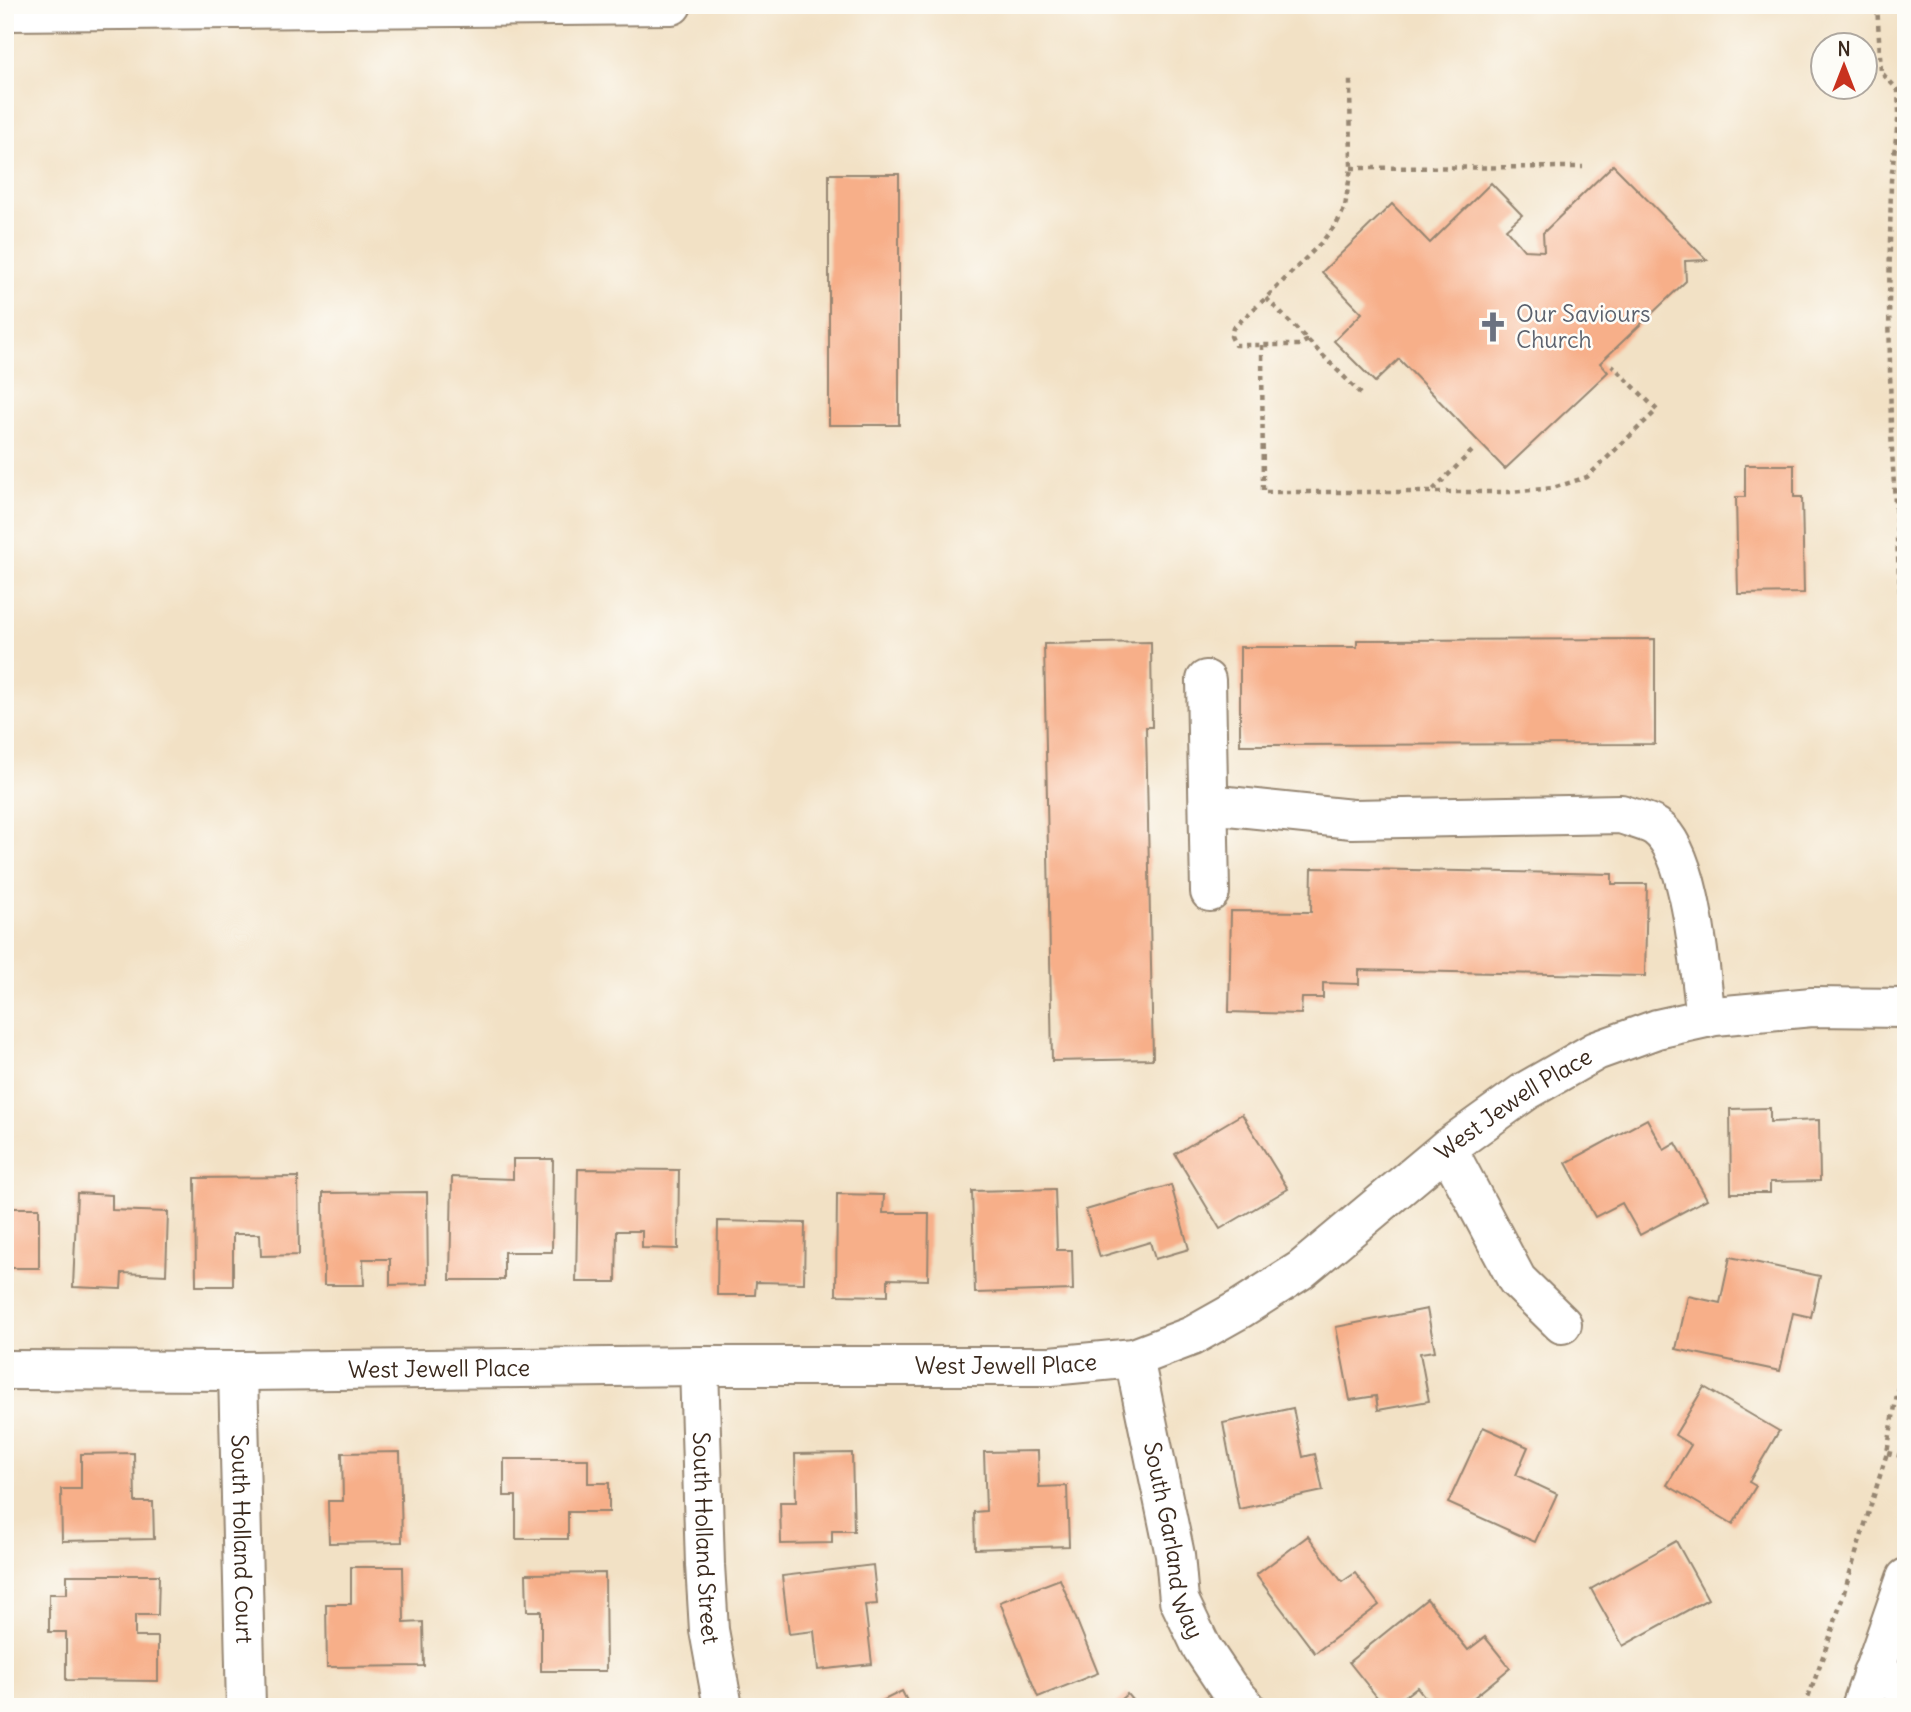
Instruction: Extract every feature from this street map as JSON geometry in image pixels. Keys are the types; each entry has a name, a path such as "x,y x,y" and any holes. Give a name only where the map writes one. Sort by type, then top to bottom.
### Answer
{"street":[{"path":"5,11 672,5"},
{"path":"1206,680 1210,892"},
{"path":"1209,803 1352,819 1621,814 1657,827 1678,855 1689,892 1706,1018"},
{"name":"West Jewell Place","path":"5,1370 1051,1366 1134,1358 1192,1336 1301,1270 1447,1148 1526,1091 1596,1051 1657,1029 1706,1018 1812,1007 1906,1008"},
{"path":"1447,1148 1517,1280 1562,1324"},
{"name":"South Garland Way","path":"1134,1358 1175,1555 1180,1600 1202,1648 1228,1687 1246,1707"},
{"name":"South Holland Street","path":"699,1366 705,1578 709,1630 723,1707"},
{"name":"South Holland Court","path":"238,1371 246,1707"},
{"path":"1880,1689 1906,1578"}],"path":[{"path":"1877,5 1881,72 1898,90 1899,112 1891,180 1889,302 1891,432 1906,698"},
{"path":"1308,340 1299,345 1235,345 1231,336 1233,328 1321,243 1337,223 1345,207 1351,168 1350,79"},
{"path":"1898,90 1906,90"},
{"path":"1351,168 1583,167"},
{"path":"1266,298 1363,396"},
{"path":"1262,345 1263,492 1511,492 1553,488 1587,477 1657,410 1612,365"},
{"path":"1432,491 1472,451"},
{"path":"1905,1041 1901,1056 1906,1079"},
{"path":"1805,1707 1833,1628 1887,1453 1906,1341"},
{"path":"1887,1453 1906,1457"}],"building":[{"name":"Our Saviours Church","path":"1613,165 1707,260 1685,261 1686,281 1600,363 1608,372 1505,469 1399,359 1375,382 1334,341 1362,313 1322,272 1392,204 1430,243 1491,183 1522,215 1506,229 1524,250 1544,251 1543,233"},
{"path":"829,174 899,174 899,425 829,425"},
{"path":"1745,465 1794,465 1794,497 1802,497 1804,593 1738,594 1736,497 1745,497"},
{"path":"1655,639 1655,744 1240,745 1240,647 1357,647 1357,640"},
{"path":"1151,642 1152,727 1146,727 1153,1059 1052,1061 1044,644"},
{"path":"1312,868 1612,874 1612,884 1647,884 1645,976 1359,970 1359,984 1323,983 1323,998 1302,998 1301,1014 1229,1012 1231,911 1311,912"},
{"path":"1770,1108 1770,1122 1819,1120 1820,1181 1770,1182 1770,1193 1731,1193 1730,1109"},
{"path":"1242,1114 1288,1189 1220,1229 1175,1154"},
{"path":"1647,1119 1664,1150 1676,1143 1707,1199 1640,1235 1622,1203 1595,1217 1566,1163"},
{"path":"513,1159 553,1159 552,1252 504,1252 504,1280 450,1280 452,1177 513,1179"},
{"path":"578,1169 679,1170 678,1249 642,1248 642,1231 617,1231 616,1282 576,1282"},
{"path":"298,1177 299,1255 261,1256 260,1234 233,1234 233,1286 196,1286 195,1178"},
{"path":"1171,1185 1189,1249 1155,1259 1150,1242 1100,1257 1086,1210"},
{"path":"1055,1189 1057,1250 1072,1250 1073,1290 975,1293 972,1191"},
{"path":"427,1192 428,1284 390,1285 390,1259 363,1259 364,1285 324,1285 323,1193"},
{"path":"77,1193 112,1195 112,1210 168,1212 166,1275 122,1273 121,1289 73,1287"},
{"path":"837,1194 884,1195 883,1213 929,1213 928,1280 888,1279 888,1296 836,1295"},
{"path":"5,1208 39,1208 39,1268 5,1268"},
{"path":"718,1221 805,1223 804,1283 756,1282 755,1295 717,1295"},
{"path":"1730,1257 1820,1276 1811,1317 1793,1313 1780,1371 1676,1349 1688,1296 1720,1303"},
{"path":"1427,1309 1435,1351 1420,1353 1429,1401 1378,1410 1376,1396 1350,1400 1336,1327"},
{"path":"1704,1387 1779,1431 1749,1482 1756,1486 1733,1524 1667,1485 1691,1445 1675,1435"},
{"path":"1293,1408 1303,1457 1315,1454 1323,1491 1239,1509 1223,1423"},
{"path":"1483,1427 1528,1447 1516,1475 1557,1494 1535,1542 1448,1503"},
{"path":"1038,1451 1039,1487 1067,1486 1069,1546 975,1549 974,1512 986,1511 984,1452"},
{"path":"400,1452 402,1542 329,1543 328,1501 343,1501 342,1453"},
{"path":"134,1453 135,1502 153,1502 154,1539 62,1541 61,1489 81,1489 81,1454"},
{"path":"852,1453 854,1531 832,1531 832,1543 781,1544 780,1502 796,1502 795,1454"},
{"path":"504,1459 588,1459 588,1483 609,1483 609,1512 568,1512 568,1539 516,1539 516,1496 504,1496"},
{"path":"1308,1536 1342,1582 1355,1573 1379,1605 1315,1653 1256,1575"},
{"path":"1676,1541 1708,1599 1623,1646 1591,1589"},
{"path":"873,1565 877,1604 865,1605 872,1664 818,1670 814,1631 789,1634 782,1576"},
{"path":"351,1567 403,1567 404,1623 423,1622 424,1666 327,1667 326,1604 351,1604"},
{"path":"605,1573 606,1671 541,1671 541,1611 527,1611 526,1574"},
{"path":"67,1575 159,1575 158,1615 135,1615 135,1637 158,1637 158,1681 66,1680 66,1632 49,1632 49,1594 67,1594"},
{"path":"1060,1579 1098,1673 1038,1697 1000,1602"},
{"path":"1427,1599 1468,1650 1485,1637 1510,1668 1462,1707 1433,1707 1417,1687 1391,1707 1385,1707 1349,1662"},
{"path":"902,1691 910,1707 870,1707"},
{"path":"1127,1694 1138,1707 1112,1707"}],"place":[{"name":"Our Saviours Church","path":"1493,327"}]}
